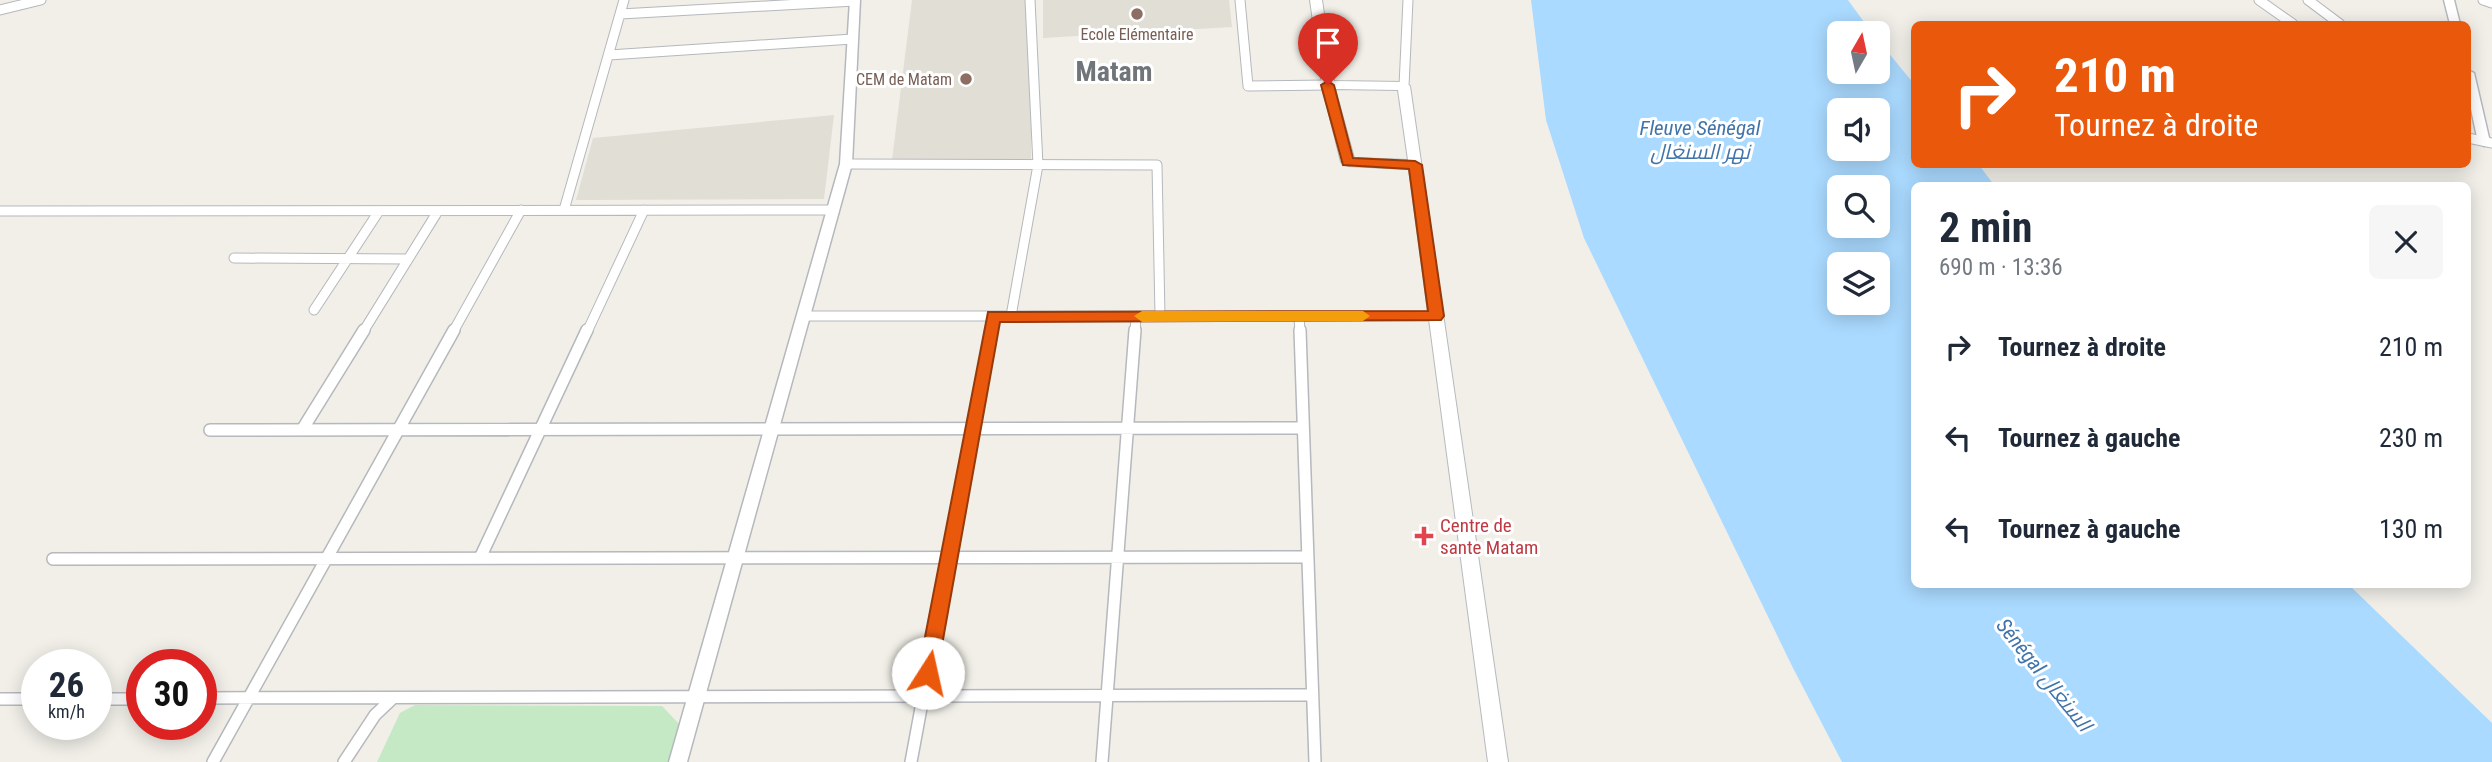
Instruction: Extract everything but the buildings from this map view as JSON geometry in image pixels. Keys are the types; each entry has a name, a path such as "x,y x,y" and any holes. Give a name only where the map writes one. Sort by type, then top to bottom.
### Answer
{"main road":[{"path":"1316,0 1328,85 1348,162 1415,165"},
{"path":"1328,85 1404,86 1498,762"}],"street":[{"path":"0,10 41,0"},
{"path":"564,210 625,0"},
{"path":"1011,316 1038,166 1030,0"},
{"path":"1240,0 1248,86 1328,85"},
{"path":"1404,86 1408,0"},
{"path":"2259,0 2289,21"},
{"path":"2308,0 2336,21"},
{"path":"2449,0 2454,21"},
{"path":"2483,0 2492,3"},
{"path":"620,14 855,1 846,164 678,762"},
{"path":"608,55 853,39"},
{"path":"2473,109 2488,143"},
{"path":"2471,139 2488,143"},
{"path":"846,164 1157,165 1160,316"},
{"path":"213,762 522,210"},
{"path":"480,558 644,210"},
{"path":"0,211 832,210"},
{"path":"314,310 379,211"},
{"path":"302,430 438,211"},
{"path":"234,258 408,259"},
{"path":"802,316 1436,316"},
{"path":"911,762 994,316"},
{"path":"1102,762 1136,316"},
{"path":"1299,316 1314,762"},
{"path":"210,430 1303,428"},
{"path":"53,559 1307,557"},
{"path":"217,698 1312,695"},
{"path":"344,762 375,715 393,698"},
{"path":"0,699 21,699"}],"shaded area":[{"name":"CEM de Matam","path":"912,0 1031,0 1031,159 892,160"},
{"name":"Ecole Elémentaire","path":"1043,0 1229,0 1232,27 1043,38"},
{"path":"834,115 824,199 576,200 593,138"}],"green space":[{"path":"415,705 662,706 681,726 668,762 377,762 400,713"}],"water":[{"name":"Fleuve Sénégal نهر السنغال","path":"1531,0 1848,0 1863,21 1827,21 1827,84 1890,84 1890,55 1911,80 1911,168 1981,168 1992,182 1911,182 1911,588 2352,588 2492,723 2492,762 1842,762 1793,668 1584,238 1546,120"}],"slow traffic":[{"path":"1142,316 1363,316"}],"place":[{"name":"Ecole Elémentaire","path":"1137,14"},
{"name":"CEM de Matam","path":"966,79"},
{"name":"Centre de sante Matam","path":"1424,536"}],"district":[{"name":"Matam","path":"1114,71"}],"route":[{"path":"928,673 994,316 1436,316 1415,165 1348,162 1328,85"}],"water label":[{"name":"Sénégal السنغال","path":"2044,675"}]}
